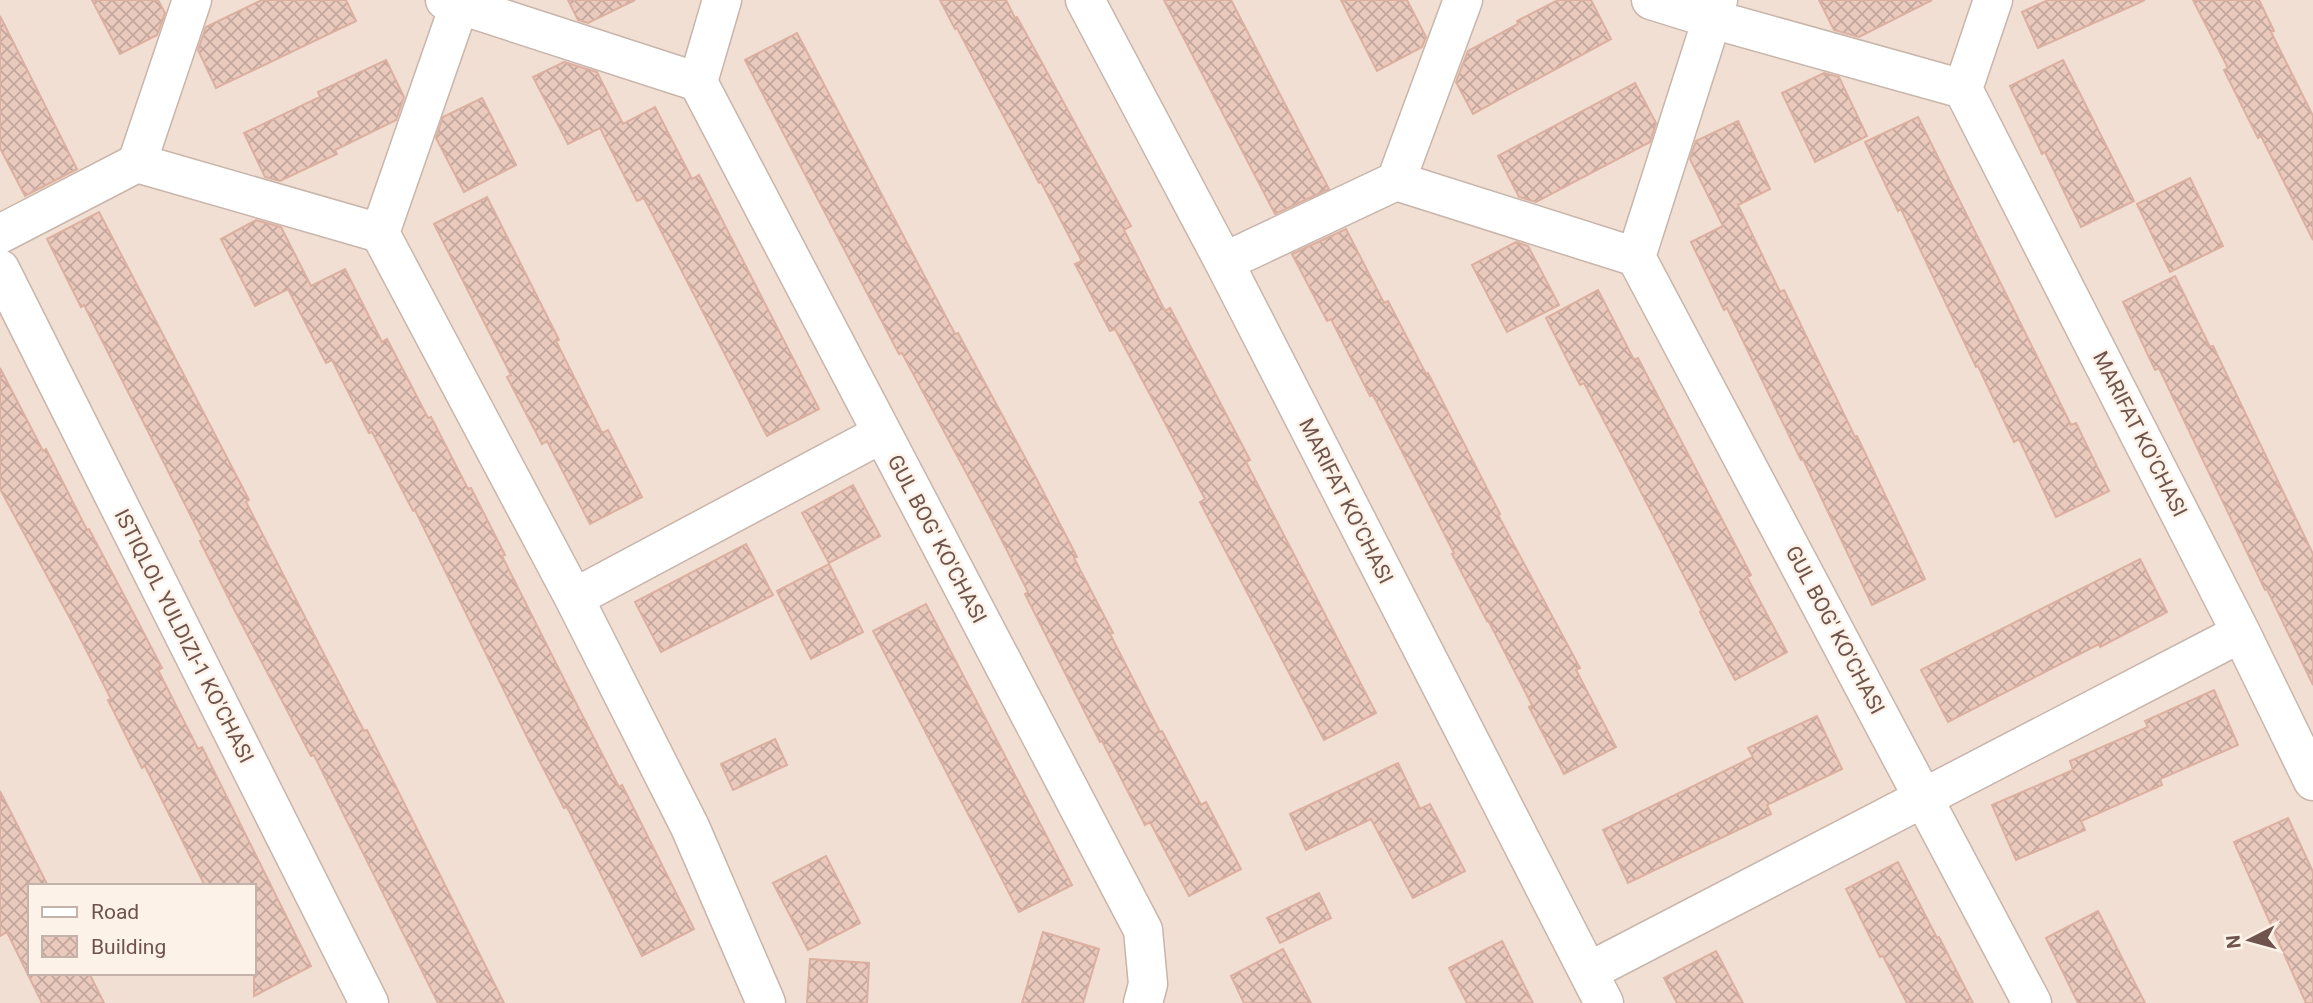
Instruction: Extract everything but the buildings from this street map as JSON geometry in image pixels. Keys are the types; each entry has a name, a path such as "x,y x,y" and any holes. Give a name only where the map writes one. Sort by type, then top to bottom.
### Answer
{"street":[{"path":"137,163 192,0"},
{"path":"722,0 698,82 455,2 380,233 573,598 690,827 766,1003"},
{"name":"MARIFAT KO'CHASI","path":"1086,0 1224,262 1596,987"},
{"path":"1396,181 1462,0"},
{"path":"1651,0 1715,10 1963,89 1993,0"},
{"path":"1224,262 1396,181 1636,257 1715,10"},
{"name":"GUL BOG' KO'CHASI","path":"698,82 1143,930 1148,984 1143,1003"},
{"name":"MARIFAT KO'CHASI","path":"1963,89 2241,633 2313,781"},
{"path":"0,234 137,163 380,233"},
{"name":"GUL BOG' KO'CHASI","path":"1636,257 2032,1003"},
{"name":"ISTIQLOL YULDIZI-1 KO'CHASI","path":"0,270 369,1003"},
{"path":"573,598 881,434"},
{"path":"1596,987 1924,797 2241,633"}],"shaded area":[{"path":"0,0 2313,0 2313,1003 0,1003"}]}
